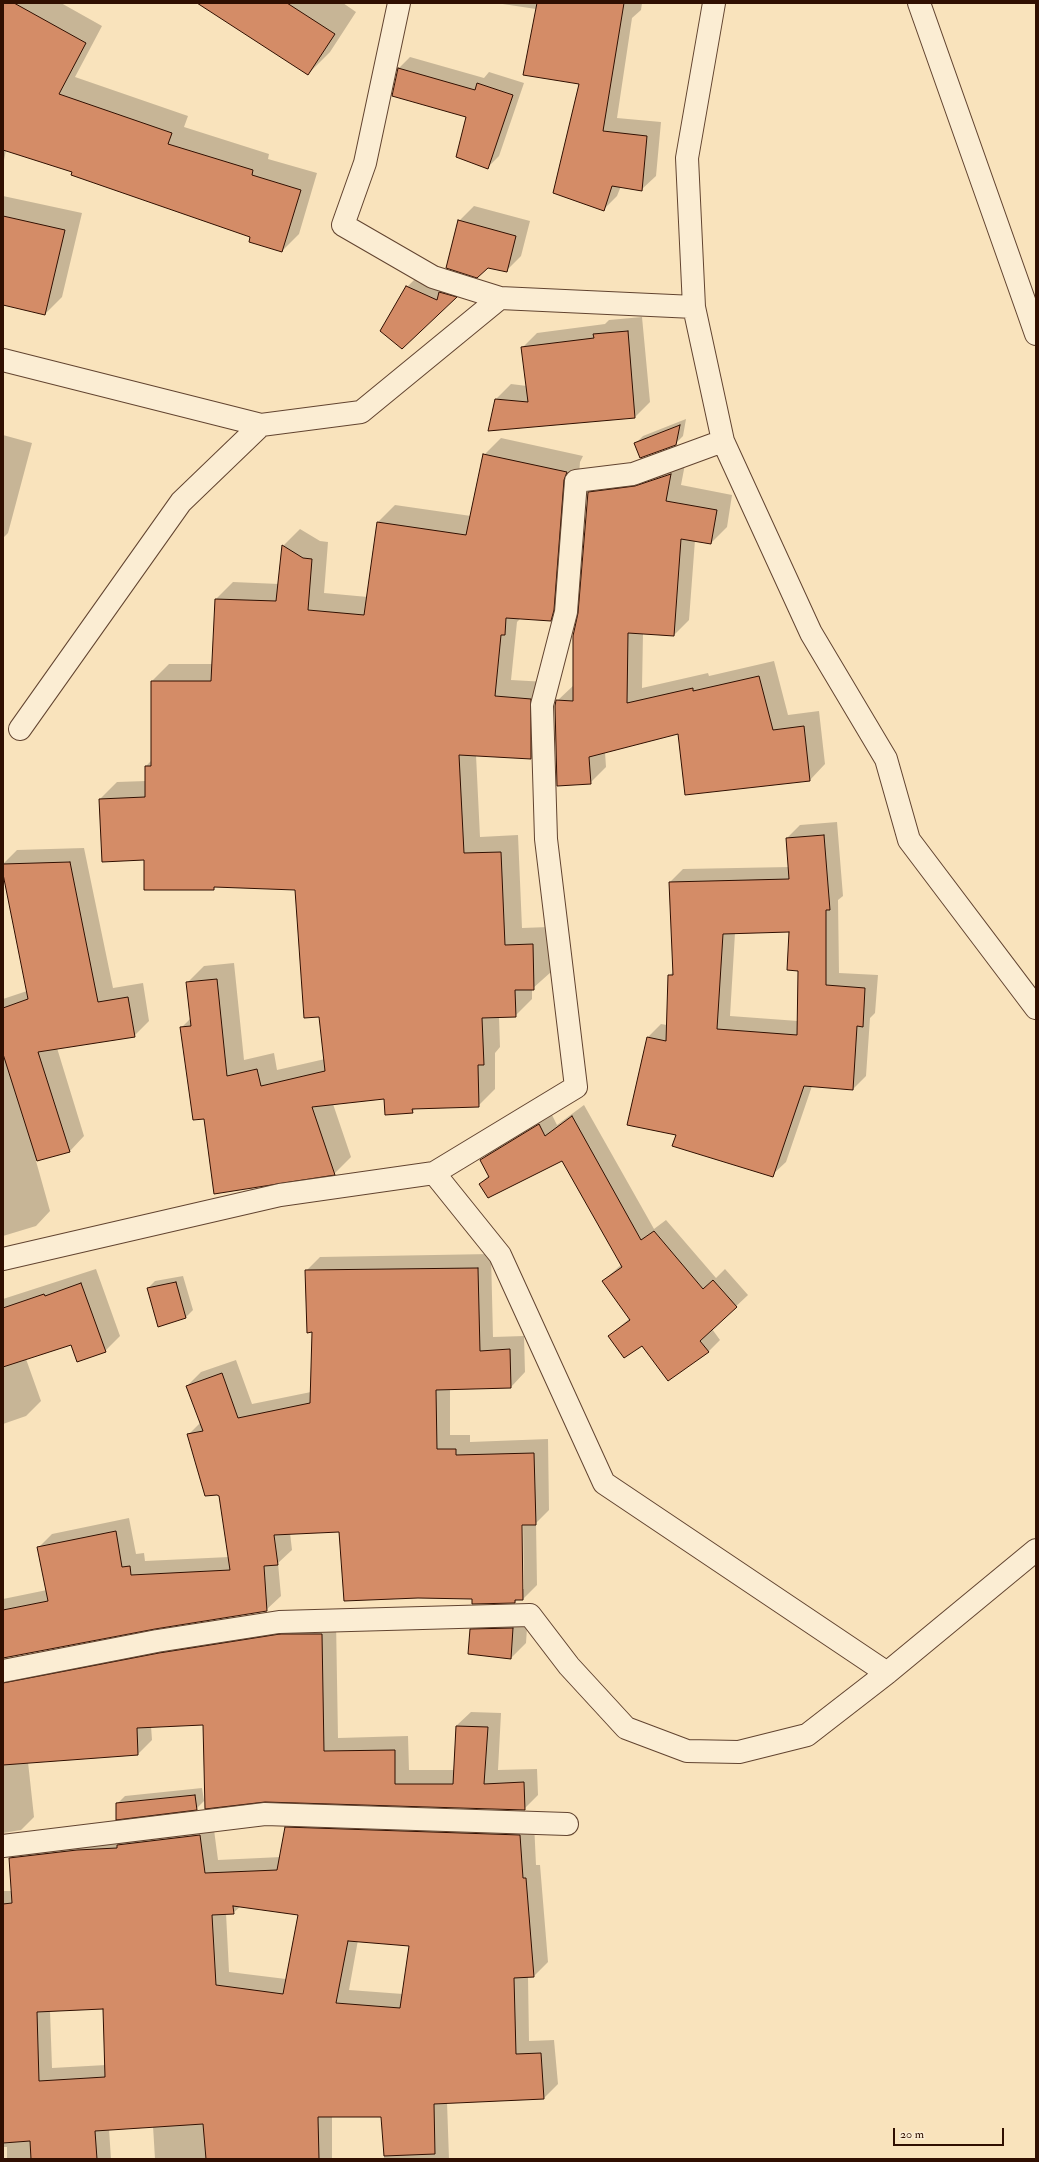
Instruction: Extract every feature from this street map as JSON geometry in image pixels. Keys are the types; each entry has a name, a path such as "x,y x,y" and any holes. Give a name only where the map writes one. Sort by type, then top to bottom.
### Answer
{"street":[{"path":"399,3 365,163 343,225 433,276 500,298 694,307"},
{"path":"714,3 687,158 694,307 723,441 811,633 886,759 909,840 1036,1008"},
{"path":"919,3 1036,334"},
{"path":"3,360 261,425 361,412 500,298"},
{"path":"20,729 181,502 261,425"},
{"path":"3,1259 280,1195 434,1173 576,1087 546,839 542,705 566,612 576,481 633,474 723,441"},
{"path":"434,1173 500,1255 604,1483 887,1672"},
{"path":"3,1671 157,1641 279,1622 530,1615 570,1666 626,1728 687,1751 739,1752 808,1735 1036,1550"},
{"path":"3,1846 265,1814 567,1824"}],"building":[{"path":"3,3 14,3 86,43 59,94 172,133 168,144 253,170 252,175 301,190 282,252 249,242 250,237 71,175 72,172 3,150"},
{"path":"197,3 287,3 335,34 308,75"},
{"path":"537,3 624,3 603,131 647,136 642,191 612,186 604,211 553,193 579,84 523,75"},
{"path":"398,68 475,90 477,83 513,95 488,169 456,157 466,117 392,96"},
{"path":"3,216 65,230 45,315 3,305"},
{"path":"458,220 516,236 507,272 488,268 477,278 446,268"},
{"path":"406,286 437,300 439,292 457,297 402,349 380,331"},
{"path":"628,331 635,418 488,431 495,399 528,402 521,347 594,338 593,334"},
{"path":"680,425 676,445 640,458 634,443"},
{"path":"483,454 567,472 564,480 554,610 551,621 506,618 505,635 501,635 495,696 531,699 531,759 459,755 464,853 501,852 505,945 533,944 534,990 515,990 516,1017 482,1018 484,1065 478,1065 479,1107 412,1109 413,1113 385,1115 384,1099 312,1107 335,1175 214,1194 204,1119 193,1120 180,1027 191,1026 186,982 217,979 227,1076 257,1069 261,1086 325,1071 319,1017 304,1018 295,890 214,887 214,890 144,890 144,860 102,862 99,799 145,797 145,766 151,766 151,681 211,681 215,599 276,601 282,545 303,558 312,559 308,610 364,615 377,522 466,535"},
{"path":"671,474 666,501 717,510 711,544 681,539 674,636 628,633 627,703 693,688 693,691 759,676 773,730 804,726 810,781 685,795 678,734 589,757 591,784 557,786 555,706 556,700 573,701 573,636 578,613 588,492 635,486"},
{"path":"824,835 830,910 826,910 826,985 865,988 863,1027 857,1026 853,1090 804,1086 773,1177 672,1146 676,1135 627,1125 647,1037 666,1041 668,975 673,975 669,882 789,879 786,838","holes":["789,932 787,970 798,971 797,1035 717,1029 723,934"]},
{"path":"70,862 98,1002 128,997 135,1037 38,1052 70,1152 37,1161 3,1054 3,1008 28,999 3,874 3,864"},
{"path":"572,1116 641,1240 654,1231 703,1289 713,1280 737,1307 700,1341 709,1352 668,1381 642,1346 624,1358 608,1336 630,1320 602,1281 622,1267 562,1161 488,1198 479,1184 489,1177 480,1160 539,1124 545,1136"},
{"path":"478,1268 480,1351 510,1349 511,1388 436,1390 437,1449 456,1449 456,1455 534,1453 536,1525 522,1525 523,1600 515,1600 515,1603 472,1604 472,1599 418,1598 344,1601 339,1532 274,1535 278,1565 264,1566 267,1611 155,1629 3,1658 3,1610 48,1601 37,1547 116,1531 122,1567 130,1566 131,1575 230,1570 219,1496 205,1496 187,1434 203,1431 186,1386 222,1373 238,1418 310,1403 312,1332 307,1333 305,1270"},
{"path":"176,1282 186,1318 158,1327 147,1288"},
{"path":"81,1283 106,1352 77,1362 71,1345 3,1367 3,1308 44,1294 45,1296"},
{"path":"513,1628 511,1659 468,1654 470,1629"},
{"path":"280,1634 322,1634 324,1751 395,1750 395,1784 453,1784 456,1726 488,1727 484,1784 524,1782 525,1810 265,1802 205,1809 203,1725 137,1728 138,1755 3,1765 3,1683 159,1653"},
{"path":"195,1795 197,1810 116,1820 116,1803"},
{"path":"285,1827 520,1835 523,1878 526,1878 534,1977 514,1978 516,2054 541,2053 544,2099 434,2104 435,2154 384,2156 381,2117 318,2117 319,2159 206,2159 203,2124 95,2131 97,2159 31,2159 30,2141 3,2143 3,1904 12,1903 9,1858 77,1850 117,1848 117,1845 200,1835 205,1873 277,1870","holes":["233,1906 298,1915 283,1994 216,1985 212,1915 234,1914","348,1941 409,1946 400,2008 336,2003","103,2009 105,2077 39,2081 37,2012"]}]}
